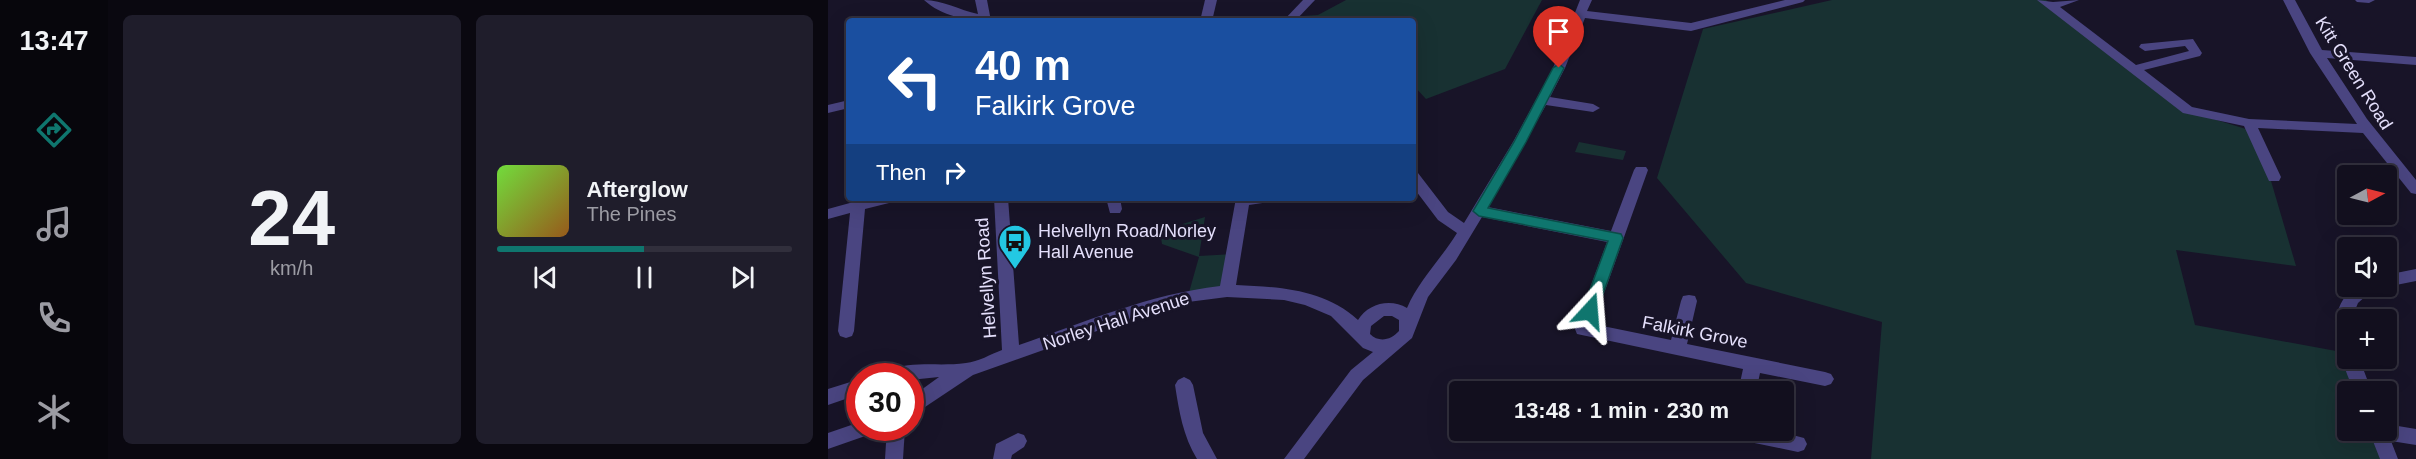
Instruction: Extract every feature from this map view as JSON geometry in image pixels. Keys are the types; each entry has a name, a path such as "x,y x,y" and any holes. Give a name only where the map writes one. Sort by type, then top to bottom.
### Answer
{"street":[{"path":"930,0 955,13 976,18"},
{"path":"981,0 985,18"},
{"path":"1207,18 1211,0"},
{"path":"1291,18 1296,11 1307,6 1309,0"},
{"path":"1293,459 1357,375 1406,334 1408,321 1421,294 1451,256 1543,100 1582,14 1586,0"},
{"path":"1582,14 1691,27 1799,0"},
{"path":"2047,3 2073,0"},
{"name":"Kitt Green Road","path":"2289,0 2316,53 2365,129 2416,189"},
{"path":"2361,0 2369,0"},
{"path":"2047,3 2188,110 2249,123 2365,129"},
{"path":"2134,69 2196,53 2189,42 2145,47"},
{"path":"2316,53 2416,61"},
{"path":"1543,100 1593,108"},
{"path":"828,109 846,105"},
{"path":"2249,123 2274,177"},
{"name":"Falkirk Grove","path":"1641,170 1583,329 1825,379"},
{"path":"1416,181 1443,216 1466,232"},
{"path":"828,214 878,201"},
{"name":"Helvellyn Road","path":"1001,201 1011,355"},
{"path":"1227,291 1242,201"},
{"path":"846,331 858,207"},
{"path":"1479,211 1616,238"},
{"path":"2397,279 2416,275"},
{"name":"Norley Hall Avenue","path":"924,398 967,370 1140,309 1188,296 1227,291 1284,294 1307,299 1337,311 1362,335"},
{"path":"1357,375 1362,351 1364,322 1384,310 1421,294"},
{"path":"2345,309 2354,297"},
{"path":"1678,348 1689,301"},
{"path":"1384,310 1401,312 1408,321"},
{"name":"Norley Hall Avenue","path":"1337,311 1384,310"},
{"path":"1362,335 1366,342 1379,347 1395,344"},
{"path":"1749,381 1753,363"},
{"name":"Norley Hall Avenue","path":"924,371 967,370"},
{"path":"930,393 936,376 931,371"},
{"path":"1184,384 1191,425 1199,449 1208,459"},
{"path":"828,397 846,391"},
{"path":"2397,434 2416,437"},
{"path":"828,441 846,435"},
{"path":"894,459 895,441"},
{"path":"1002,459 1003,450 1018,441"},
{"path":"1783,441 1798,444"},
{"path":"2382,441 2388,459"}],"green space":[{"path":"1346,0 1542,0 1505,69 1426,99 1416,88 1416,18 1305,18 1303,16 1318,15"},
{"path":"1832,0 2046,0 2134,69 2177,108 2246,129 2271,181 2296,266 2176,250 2195,325 2337,351 2337,369 2353,369 2358,381 2337,381 2337,441 2382,441 2389,459 1871,459 1882,322 1746,283 1657,178 1703,29"},
{"path":"1579,142 1626,151 1623,160 1575,152"},
{"path":"1205,217 1199,256 1234,254 1227,291 1188,296 1199,257 1162,244 1160,231"}],"place":[{"name":"Helvellyn Road/Norley Hall Avenue","path":"1015,270"}],"route":[{"path":"1559,68 1501,176 1479,211 1616,238 1590,311"}]}
